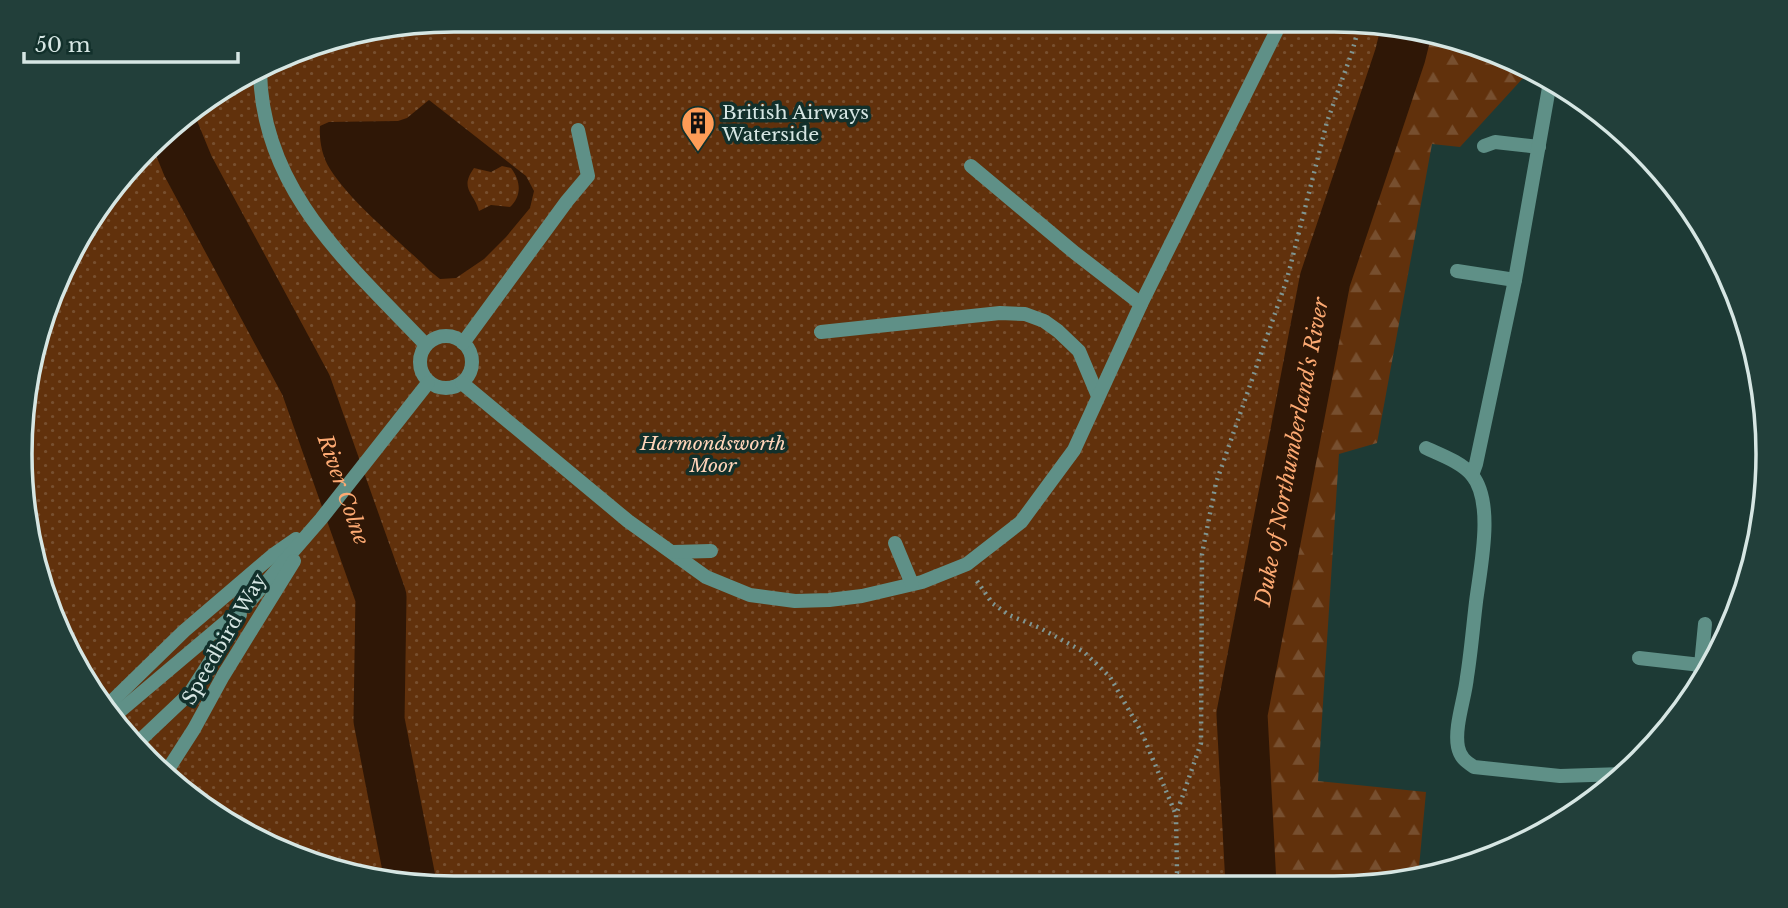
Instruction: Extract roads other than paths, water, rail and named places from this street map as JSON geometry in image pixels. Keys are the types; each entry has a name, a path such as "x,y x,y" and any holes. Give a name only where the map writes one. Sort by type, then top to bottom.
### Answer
{"lane":[{"path":"462,383 628,521 706,577 750,595 794,601 862,596 922,582 967,564 1021,522 1074,450 1141,304 1276,32"},
{"path":"261,78 264,114 275,152 291,188 314,223 426,345"},
{"path":"1472,475 1515,280 1549,90"},
{"path":"463,343 588,176 578,130"},
{"path":"1484,146 1495,142 1539,147"},
{"path":"971,166 1141,304"},
{"path":"1457,271 1515,280"},
{"path":"821,332 1000,313 1025,314 1044,321 1079,351 1098,396"},
{"path":"445,336 463,343 471,354 472,362 471,370 462,383 446,389 428,383 419,367 419,358 426,345 437,337 445,336"},
{"name":"Speedbird Way","path":"120,712 248,603 350,484 428,383"},
{"path":"1426,448 1459,464 1472,475 1480,489 1484,530 1467,677 1457,735 1463,760 1474,767 1560,776 1610,774"},
{"name":"Speedbird Way","path":"112,701 184,631 273,555 318,523"},
{"name":"Speedbird Way","path":"170,767 318,523"},
{"path":"895,543 912,584"},
{"path":"673,552 711,551"},
{"name":"Speedbird Way","path":"142,739 191,693 248,603"},
{"path":"1701,663 1705,624"},
{"path":"1639,659 1700,665"}],"waterway":[{"name":"Duke of Northumberland's River","path":"1251,876 1242,714 1325,280 1405,38"},
{"name":"River Colne","path":"176,136 188,166 306,385 381,597 379,720 409,874"}],"place":[{"name":"British Airways Waterside","path":"698,153"}],"park label":[{"name":"Harmondsworth Moor","path":"713,454"}]}
